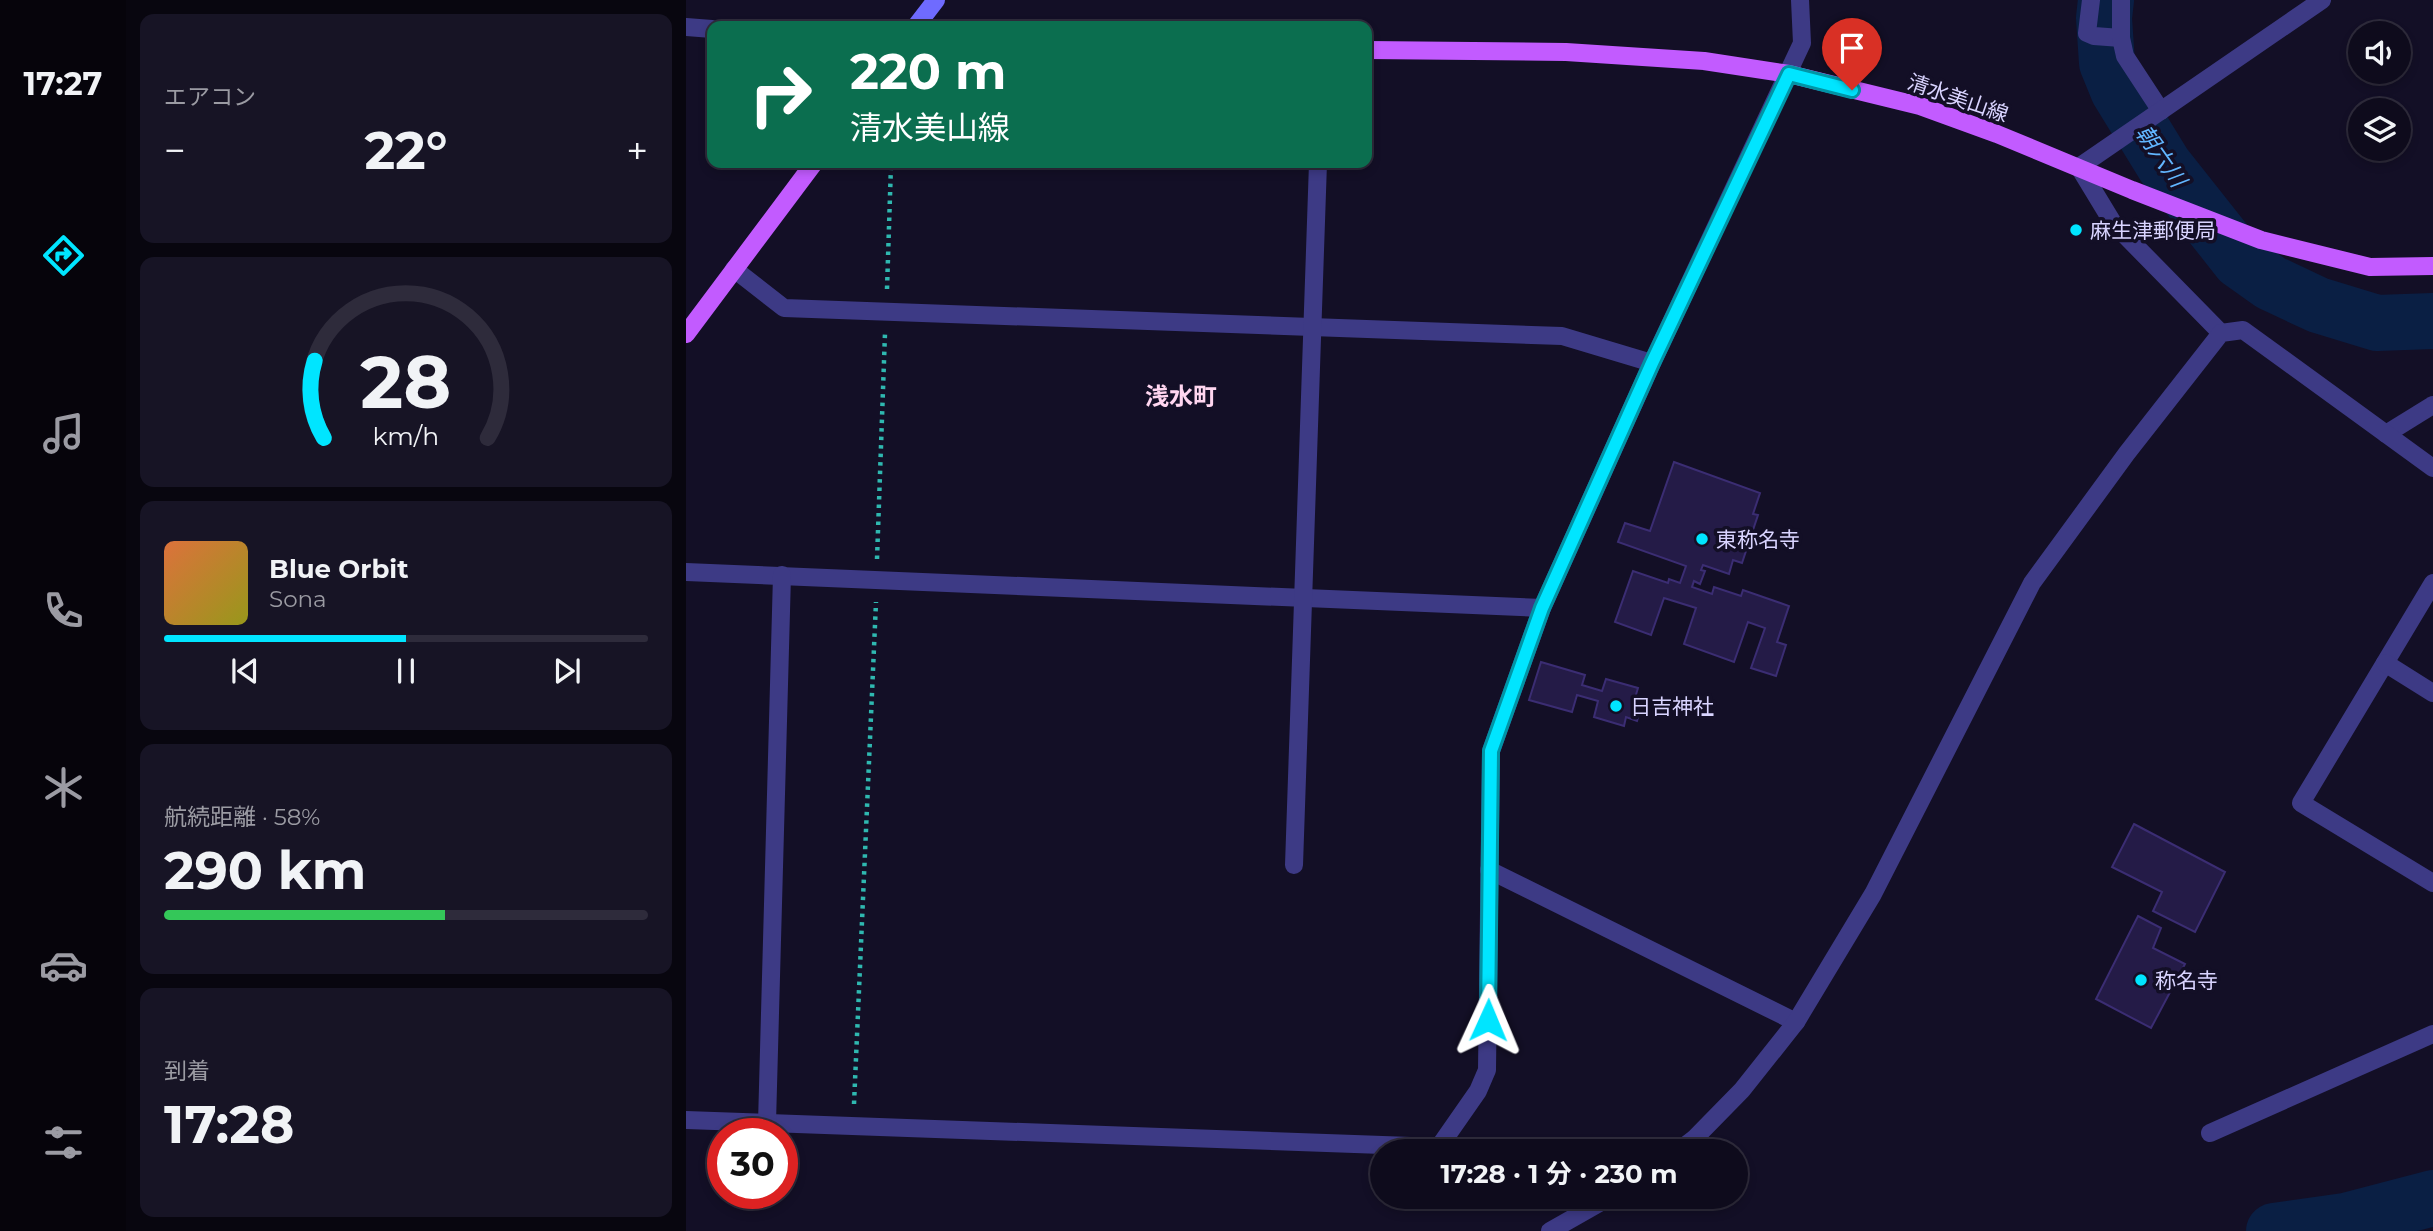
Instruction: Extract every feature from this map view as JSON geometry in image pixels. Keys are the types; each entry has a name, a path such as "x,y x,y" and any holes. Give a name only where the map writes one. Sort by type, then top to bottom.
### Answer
{"main road":[{"path":"920,21 936,0"},
{"name":"清水美山線","path":"1372,50 1566,52 1704,61 1789,74 1920,106 2262,240 2370,267 2433,266"},
{"path":"686,334 810,168"}],"street":[{"path":"798,1124 1439,1147 1478,1091 1487,1070 1491,751 1542,608 1652,363 1802,43 1800,0"},
{"path":"2091,0 2087,33 2117,38"},
{"path":"2121,0 2117,38 2154,115"},
{"path":"2221,333 2113,223 2080,167 2322,0"},
{"path":"686,27 707,29"},
{"path":"1294,865 1318,168"},
{"path":"734,269 784,308 1562,336 1652,363"},
{"path":"1694,1139 1742,1090 1796,1023 1873,894 2032,583 2126,453 2221,333 2243,330 2433,468"},
{"path":"2386,434 2433,405"},
{"path":"686,572 1542,608"},
{"path":"767,1118 782,575"},
{"path":"2433,583 2301,803 2433,883"},
{"path":"2385,663 2433,693"},
{"path":"1489,870 1796,1023"},
{"path":"2210,1133 2433,1034"},
{"path":"686,1120 707,1121"},
{"path":"1550,1231 1589,1209"}],"path":[{"path":"853,1126 877,579 891,168"}],"building":[{"path":"1674,462 1760,493 1753,514 1758,515 1742,563 1733,560 1729,574 1703,565 1701,570 1705,571 1700,584 1694,581 1692,587 1712,594 1714,587 1741,596 1743,590 1789,606 1777,642 1786,645 1776,676 1751,668 1765,628 1748,622 1734,662 1684,644 1696,608 1664,598 1651,635 1615,622 1633,571 1668,583 1669,579 1680,583 1686,566 1618,542 1625,523 1650,531"},
{"path":"1541,662 1585,675 1582,685 1602,691 1606,679 1638,688 1635,698 1643,700 1637,721 1626,717 1624,726 1594,717 1598,701 1577,695 1572,712 1529,700"},
{"path":"2134,824 2225,872 2195,932 2153,911 2162,892 2112,867"},
{"path":"2138,916 2161,928 2153,948 2185,964 2151,1028 2096,999"}],"waterway":[{"name":"朝六川","path":"2106,0 2104,18 2107,63 2118,90 2164,165 2240,261 2271,283 2318,305 2377,323 2433,321"},
{"name":"朝六川","path":"2274,1231 2345,1221 2433,1198"}],"place":[{"name":"麻生津郵便局","path":"2076,230"},
{"name":"東称名寺","path":"1702,539"},
{"name":"日吉神社","path":"1616,706"},
{"name":"称名寺","path":"2141,980"}],"district":[{"name":"浅水町","path":"1181,396"}],"route":[{"path":"1488,1020 1491,751 1542,608 1652,363 1789,74 1852,90"}]}
